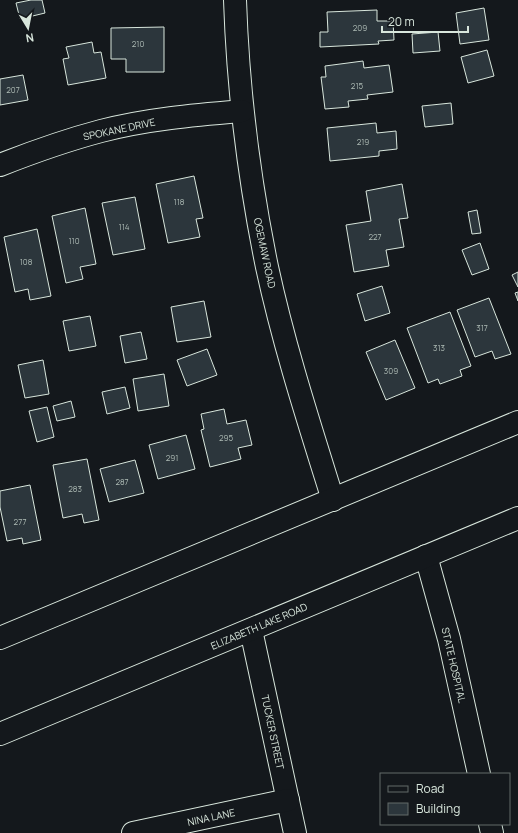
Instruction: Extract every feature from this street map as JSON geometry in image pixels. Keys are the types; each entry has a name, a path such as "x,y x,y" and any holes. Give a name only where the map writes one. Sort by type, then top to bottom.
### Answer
{"street":[{"name":"OGEMAW ROAD","path":"235,0 236,37 242,111 255,205 267,268 296,380 332,500"},
{"name":"SPOKANE DRIVE","path":"0,165 65,142 102,131 171,118 242,111"},
{"path":"0,638 518,422"},
{"name":"ELIZABETH LAKE ROAD","path":"0,734 518,518"},
{"name":"STATE HOSPITAL","path":"426,556 449,639 479,773"},
{"name":"TUCKER STREET","path":"251,630 295,833"},
{"name":"NINA LANE","path":"133,833 288,800"}],"building":[{"path":"31,0 42,0 45,13 20,19 16,3"},
{"path":"484,8 489,40 460,44 456,13"},
{"path":"377,10 377,21 393,21 394,40 378,41 379,44 320,47 320,32 328,32 327,12"},
{"path":"164,27 164,72 126,72 126,59 111,59 111,28"},
{"path":"438,32 440,51 413,53 412,34"},
{"path":"92,42 94,53 101,52 106,78 68,85 63,59 69,58 66,47"},
{"path":"487,50 494,76 468,83 461,57"},
{"path":"363,61 364,68 389,65 393,92 367,95 368,99 348,101 349,107 325,109 321,77 326,77 325,66"},
{"path":"23,75 28,100 0,105 0,79"},
{"path":"451,103 453,124 425,127 422,106"},
{"path":"376,123 377,133 396,131 397,149 379,151 379,156 330,161 327,128"},
{"path":"194,176 203,218 196,219 200,237 168,243 156,184"},
{"path":"402,184 408,218 399,219 404,247 386,250 389,266 354,272 346,225 371,221 366,191"},
{"path":"135,197 145,249 113,255 102,203"},
{"path":"85,208 96,264 80,267 83,279 66,283 52,216"},
{"path":"477,210 481,233 472,234 468,212"},
{"path":"37,229 51,296 30,300 28,289 15,292 4,237"},
{"path":"480,243 489,269 472,275 462,250"},
{"path":"518,272 518,287 512,275"},
{"path":"382,286 390,313 365,321 357,294"},
{"path":"518,292 518,301 515,293"},
{"path":"489,298 511,354 495,359 492,351 475,357 457,310"},
{"path":"204,301 211,337 177,342 171,307"},
{"path":"450,312 471,366 460,370 462,376 440,384 438,379 428,383 407,328"},
{"path":"90,316 96,346 69,351 63,321"},
{"path":"141,332 147,359 125,363 120,336"},
{"path":"395,340 415,388 386,400 366,352"},
{"path":"207,349 217,375 187,386 177,360"},
{"path":"43,360 49,394 25,398 18,365"},
{"path":"164,374 169,406 138,411 133,379"},
{"path":"125,387 130,408 107,414 102,392"},
{"path":"71,401 75,417 57,421 53,406"},
{"path":"47,407 54,437 37,442 29,411"},
{"path":"224,409 227,424 246,420 252,445 238,448 241,459 210,467 201,430 204,429 201,414"},
{"path":"186,435 195,469 158,479 149,445"},
{"path":"87,459 99,520 84,523 82,514 63,518 53,465"},
{"path":"135,460 144,493 109,502 100,469"},
{"path":"30,485 41,540 23,544 22,538 7,541 0,507 0,491"}]}
